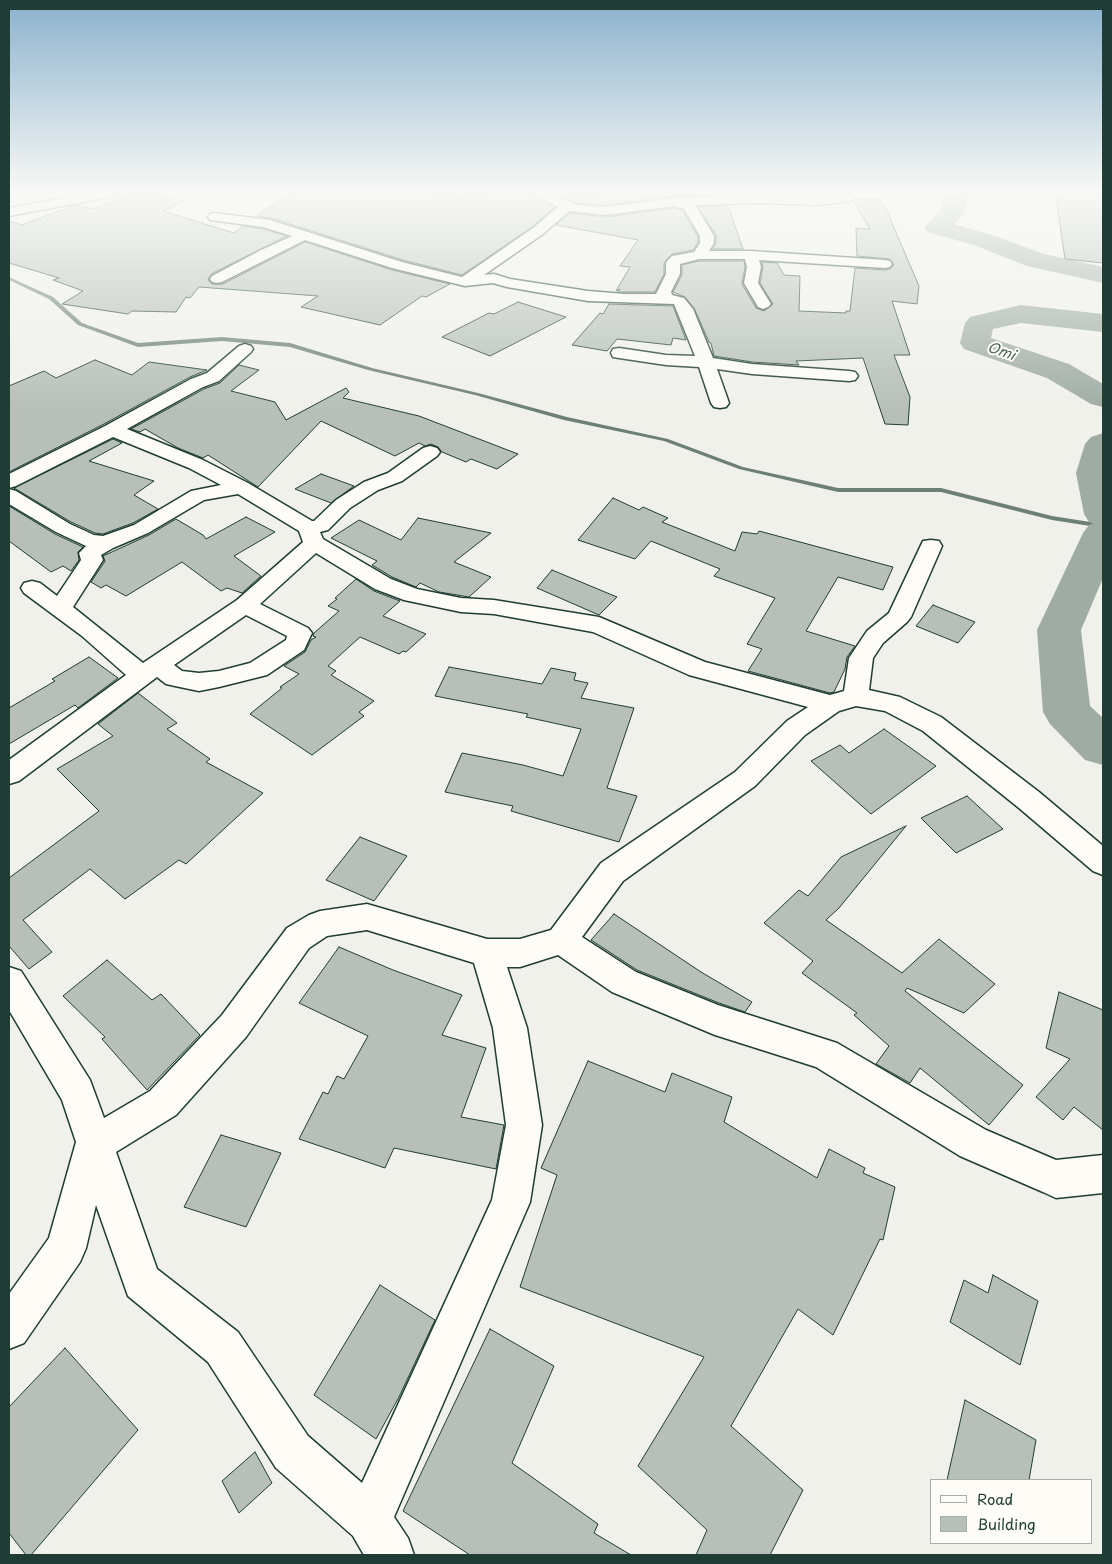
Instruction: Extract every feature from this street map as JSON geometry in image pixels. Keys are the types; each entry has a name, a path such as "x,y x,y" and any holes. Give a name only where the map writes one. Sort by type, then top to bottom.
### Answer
{"street":[{"path":"217,279 247,264"},
{"path":"394,264 465,282 494,278 507,283 588,296 625,299 666,298 679,302 685,309 720,403"},
{"path":"447,294 491,264"},
{"path":"666,298 663,292 673,274 673,264"},
{"path":"753,264 751,283 764,304"},
{"path":"9,482 112,430 197,383 212,377 245,350"},
{"path":"619,354 666,360 706,362 752,369 849,376"},
{"path":"112,430 196,464 241,487 383,584 412,594 461,605 494,607 600,625 698,668 756,683 843,701 891,703 932,724 1029,800 1103,863"},
{"path":"9,774 150,670 245,605 343,504 371,486 394,477 430,452"},
{"path":"60,609 92,560 90,553 105,543 141,529 198,495 241,487"},
{"path":"9,495 62,528 88,540 105,543"},
{"path":"9,1328 66,1248 94,1145 163,1103 234,1026 298,938 320,924 367,917 488,953 520,953 562,940 612,872 745,779 796,728 843,701 861,658 875,637 899,617 931,546"},
{"path":"32,588 90,631 150,670 175,678 199,682 258,669 296,644 300,633 245,605"},
{"path":"562,940 624,982 715,1020 824,1054 982,1147 1056,1179 1103,1174"},
{"path":"369,1520 511,1202 524,1125 510,1028 488,953"},
{"path":"9,981 77,1092 142,1282 223,1347 292,1452 369,1520 391,1555"}],"building":[{"path":"12,264 231,264 211,274 208,280 212,284 223,284 262,264 373,264 450,284 426,297 422,296 380,325 301,307 318,296 199,287 190,298 186,297 176,312 132,311 128,314 62,304 83,291 53,280 59,278"},
{"path":"419,264 478,264 462,275"},
{"path":"621,264 664,264 664,274 655,292 618,292 620,289 616,291 630,267 620,266"},
{"path":"744,264 742,284 756,308 764,311 773,304 760,283 762,264 778,264 784,275 800,276 799,311 846,313 846,311 850,311 855,268 885,270 890,269 894,265 910,264 919,286 917,304 892,301 910,355 894,355 910,397 908,425 885,424 863,358 796,361 799,365 752,362 714,356 711,343 694,308 685,297 673,292 682,275 682,265"},
{"path":"518,302 566,317 490,356 442,337 489,313 494,314"},
{"path":"609,304 673,306 686,340 673,338 671,345 617,339 607,351 572,345 600,313 603,314"},
{"path":"95,360 132,375 149,362 207,370 190,377 104,424 9,472 9,386 44,371 56,378"},
{"path":"239,365 259,370 231,391 275,402 286,420 346,388 349,392 343,398 419,416 518,454 497,469 471,459 466,462 442,452 438,447 431,444 425,446 419,443 395,456 321,421 258,487 208,455 203,458 178,448 145,429 140,432 131,429 204,389 220,383"},
{"path":"113,439 122,443 89,461 154,481 134,495 158,509 133,523 103,534 95,533 71,522 14,488"},
{"path":"321,474 354,486 331,503 295,489"},
{"path":"613,498 639,510 643,507 668,518 662,522 735,551 742,532 757,534 759,531 893,567 883,590 838,577 806,631 855,646 847,657 845,669 834,692 830,693 748,671 762,649 747,644 775,598 714,576 720,569 651,541 635,559 578,540"},
{"path":"9,506 55,534 83,547 78,552 79,560 71,571 63,566 51,572 9,541"},
{"path":"246,517 275,532 234,556 261,576 242,593 227,588 221,591 182,562 126,596 106,585 101,588 91,582 105,561 103,556 149,535 176,519 203,535 206,539"},
{"path":"418,518 491,533 454,562 491,577 469,597 439,592 420,583 416,587 392,577 372,565 377,561 331,538 359,520 401,540"},
{"path":"552,570 617,597 599,615 537,588"},
{"path":"356,579 374,591 400,601 383,616 426,634 406,652 403,651 399,654 360,637 328,666 336,671 331,675 374,701 359,712 364,716 312,755 250,714 282,688 280,687 299,674 284,666 305,652 311,640 316,637 313,636 314,633 339,611 328,606"},
{"path":"933,605 975,622 958,643 916,626"},
{"path":"89,657 118,678 78,708 75,705 9,744 9,708 55,681 52,679"},
{"path":"449,667 542,684 551,668 576,673 574,680 588,683 581,698 634,708 607,788 637,796 619,842 511,811 513,806 445,792 462,753 523,765 563,776 581,729 526,717 528,714 435,696"},
{"path":"138,693 177,723 167,729 210,759 206,762 263,793 186,864 179,860 125,899 90,869 23,920 52,952 29,969 9,946 9,878 99,811 57,769 113,736 98,724"},
{"path":"884,729 936,766 871,814 811,761 840,745 849,753"},
{"path":"967,796 1003,829 956,853 921,818"},
{"path":"906,826 839,908 826,920 902,973 939,939 995,984 964,1013 907,988 905,991 1023,1085 989,1125 920,1068 910,1083 876,1064 889,1046 854,1015 857,1013 802,973 813,961 764,923 799,890 808,896 841,857"},
{"path":"360,837 407,856 374,901 326,880"},
{"path":"614,914 701,972 752,1002 745,1012 637,970 591,940"},
{"path":"339,947 393,970 462,995 442,1035 486,1048 461,1117 504,1125 496,1169 394,1148 385,1168 299,1139 323,1092 328,1094 337,1076 344,1079 368,1036 299,1003"},
{"path":"107,960 152,1000 161,994 200,1035 147,1090 102,1039 105,1037 63,996"},
{"path":"1059,992 1103,1010 1103,1130 1074,1107 1063,1120 1036,1097 1070,1059 1046,1048"},
{"path":"588,1061 665,1092 672,1073 732,1097 724,1122 817,1178 829,1149 865,1168 863,1173 895,1187 883,1240 880,1239 833,1335 798,1309 731,1426 803,1490 770,1555 696,1555 707,1530 638,1466 704,1357 520,1287 557,1175 541,1168"},
{"path":"221,1135 281,1153 246,1227 184,1207"},
{"path":"993,1275 1038,1301 1020,1365 950,1322 964,1280 988,1293"},
{"path":"380,1285 435,1320 399,1397 376,1439 314,1395"},
{"path":"490,1329 554,1366 512,1463 598,1524 594,1533 631,1555 470,1555 403,1511"},
{"path":"65,1348 138,1430 31,1555 26,1555 9,1533 9,1407"},
{"path":"965,1400 1036,1440 1029,1479 947,1479"},
{"path":"255,1452 272,1483 239,1513 222,1481"}],"waterway":[{"name":"Omi","path":"1054,264 1103,275"},
{"path":"9,278 51,298 80,324 138,345 222,339 290,345 370,369 476,394 566,419 666,440 741,468 838,490 941,490 1052,518 1103,526"},
{"name":"Omi","path":"1103,323 1021,314 980,323 975,343 1058,371 1103,397"},
{"name":"Omi","path":"1103,444 1094,473 1103,514"},
{"name":"Omi","path":"1103,533 1059,630 1067,712 1103,747"}]}
